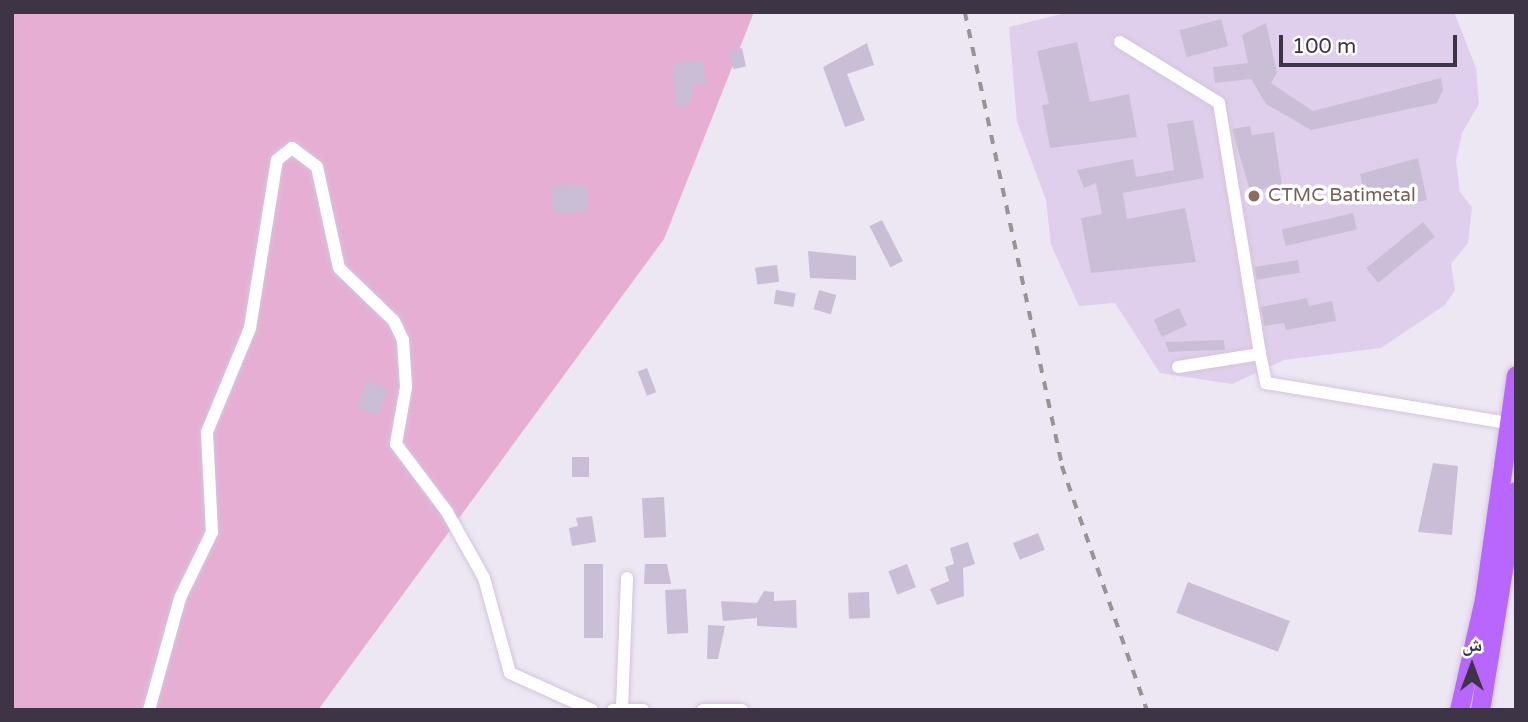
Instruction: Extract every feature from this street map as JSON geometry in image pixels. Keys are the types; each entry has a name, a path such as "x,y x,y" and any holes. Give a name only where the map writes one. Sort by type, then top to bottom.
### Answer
{"highway":[{"path":"1459,710 1484,599 1516,375"},
{"path":"1480,710 1516,491"}],"street":[{"path":"1120,42 1219,103 1266,383 1508,423"},
{"path":"149,710 180,598 212,532 206,432 250,328 277,160 292,148 317,167 339,268 394,321 403,340 406,387 396,444 447,512 484,578 510,673 592,710"},
{"path":"1178,367 1260,354"},
{"path":"622,709 627,578"},
{"path":"703,710 733,705 743,710"},
{"path":"613,710 643,710"}],"shaded area":[{"path":"12,12 754,12 664,239 318,710 12,710"},
{"name":"CTMC Batimetal","path":"1069,12 1454,12 1476,68 1479,104 1462,133 1456,161 1460,192 1472,207 1468,243 1451,264 1455,290 1445,305 1381,348 1284,360 1232,384 1160,373 1115,303 1079,306 1051,245 1046,200 1017,122 1009,27"}],"building":[{"path":"1221,19 1228,46 1187,57 1179,30"},
{"path":"1266,23 1277,73 1271,83 1313,111 1441,78 1443,90 1437,103 1311,130 1266,104 1251,79 1215,83 1213,67 1248,63 1242,35"},
{"path":"1077,42 1090,102 1129,94 1137,137 1050,148 1042,105 1049,104 1037,51"},
{"path":"867,43 874,65 847,74 865,120 845,127 823,67"},
{"path":"742,48 746,67 733,69 729,51"},
{"path":"704,61 705,83 695,84 689,104 676,107 673,63"},
{"path":"1193,120 1204,178 1123,193 1127,219 1185,208 1196,262 1091,273 1081,218 1102,214 1096,183 1084,188 1077,170 1133,159 1136,177 1174,170 1167,124"},
{"path":"1250,126 1252,135 1274,132 1282,186 1250,191 1232,129"},
{"path":"1418,158 1427,200 1408,204 1404,187 1365,196 1360,174"},
{"path":"587,185 588,212 553,213 552,186"},
{"path":"1353,213 1357,230 1286,246 1282,229"},
{"path":"882,220 903,261 890,267 870,226"},
{"path":"1423,222 1435,237 1378,283 1366,268"},
{"path":"808,251 856,256 856,280 810,278"},
{"path":"1298,260 1300,273 1257,280 1255,267"},
{"path":"777,265 779,282 757,285 755,268"},
{"path":"776,290 796,293 794,307 774,304"},
{"path":"819,290 836,295 831,314 813,309"},
{"path":"1307,298 1309,306 1332,301 1336,321 1286,330 1284,323 1264,326 1261,307"},
{"path":"1179,308 1187,325 1162,337 1154,320"},
{"path":"1224,340 1225,350 1169,352 1165,342"},
{"path":"647,368 656,392 647,396 638,372"},
{"path":"366,381 388,388 379,415 357,408"},
{"path":"572,457 589,457 589,477 572,477"},
{"path":"1433,463 1458,466 1452,535 1418,532"},
{"path":"664,497 666,537 644,538 642,498"},
{"path":"592,516 596,542 572,546 569,528 578,526 576,518"},
{"path":"1038,533 1045,550 1020,560 1013,543"},
{"path":"968,542 975,564 963,568 964,596 937,605 930,589 949,581 945,567 954,564 950,548"},
{"path":"584,564 603,564 603,638 584,638"},
{"path":"645,564 667,564 671,584 644,584"},
{"path":"907,564 916,587 897,595 888,571"},
{"path":"1188,582 1290,621 1278,652 1176,613"},
{"path":"686,589 688,633 667,634 665,590"},
{"path":"764,591 774,592 774,601 796,600 797,628 757,626 757,618 723,621 721,601 757,603"},
{"path":"869,592 870,618 849,619 848,593"},
{"path":"708,625 725,626 718,659 707,659"}],"railway":[{"path":"965,12 1062,466 1147,710"}],"place":[{"name":"CTMC Batimetal","path":"1254,196"}]}
